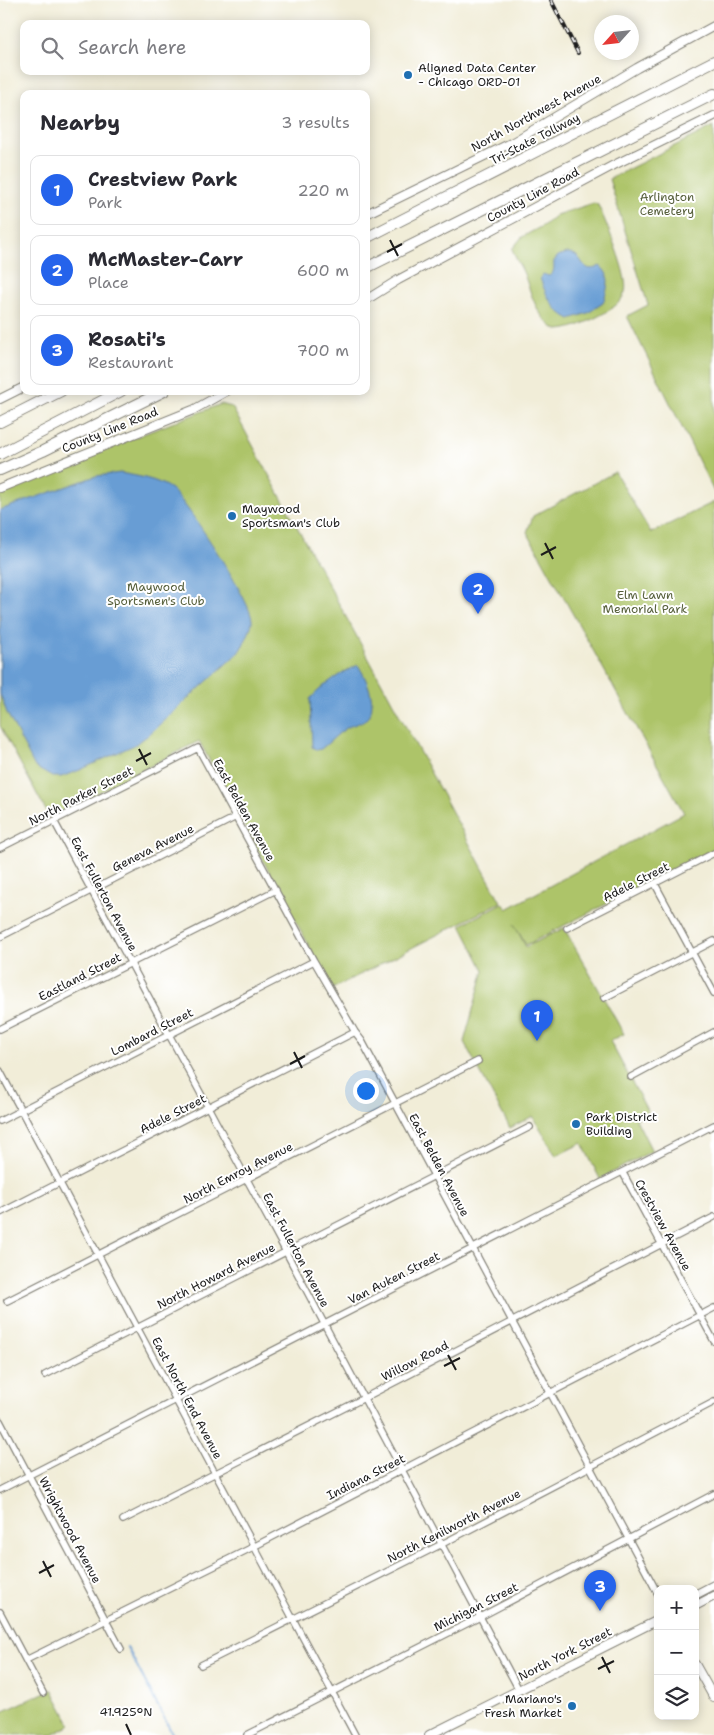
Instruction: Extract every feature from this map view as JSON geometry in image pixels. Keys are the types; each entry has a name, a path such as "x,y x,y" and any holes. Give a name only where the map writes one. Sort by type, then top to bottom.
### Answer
{"highway":[{"name":"Tri-State Tollway","path":"370,236 714,61"},
{"path":"370,266 714,94"},
{"path":"0,422 53,395"},
{"path":"0,454 113,395"},
{"path":"0,470 43,451 156,395"}],"street":[{"name":"North Northwest Avenue","path":"370,212 513,142 637,68 714,26"},
{"name":"County Line Road","path":"370,298 398,280 614,165 714,116"},
{"path":"0,399 20,389"},
{"name":"County Line Road","path":"0,488 193,410 220,395"},
{"name":"East Belden Avenue","path":"198,748 314,961 362,1041 654,1586"},
{"name":"North Parker Street","path":"0,848 198,748"},
{"name":"Geneva Avenue","path":"0,937 236,817"},
{"name":"East Fullerton Avenue","path":"54,821 519,1690"},
{"name":"Adele Street","path":"567,928 714,854"},
{"path":"655,884 714,993"},
{"name":"Eastland Street","path":"0,1029 276,890"},
{"path":"604,998 714,941"},
{"name":"Lombard Street","path":"0,1121 314,961"},
{"name":"Adele Street","path":"0,1213 355,1032"},
{"path":"631,1077 714,1032"},
{"name":"North Emroy Avenue","path":"7,1302 478,1061"},
{"name":"East North End Avenue","path":"0,1071 355,1735"},
{"name":"Van Auken Street","path":"0,1490 714,1125"},
{"name":"North Howard Avenue","path":"45,1375 530,1127"},
{"name":"Crestview Avenue","path":"623,1173 714,1341"},
{"name":"Willow Road","path":"123,1520 513,1322 714,1217"},
{"name":"Indiana Street","path":"26,1660 255,1546 714,1308"},
{"name":"North Kenilworth Avenue","path":"201,1666 442,1544 714,1402"},
{"name":"Wrightwood Avenue","path":"0,1422 121,1649"},
{"name":"Michigan Street","path":"246,1735 480,1617 714,1494"},
{"path":"699,1593 714,1585"},
{"path":"699,1604 714,1596"},
{"path":"0,1612 43,1694"},
{"name":"North York Street","path":"429,1735 654,1622"},
{"path":"699,1671 714,1698"}],"green space":[{"name":"Arlington Cemetery","path":"714,126 714,492 627,316 648,305 609,179"},
{"path":"594,203 598,205 616,249 624,275 625,292 614,307 578,326 557,330 539,312 512,249 522,237 544,225 556,215"},
{"name":"Maywood Sportsmen's Club","path":"221,404 232,407 501,902 332,989 199,741 50,818 0,726 0,493 115,445"},
{"name":"Elm Lawn Memorial Park","path":"615,472 651,533 714,502 714,849 526,945 514,924 526,947 564,928 624,1034 610,1041 648,1112 636,1119 652,1151 600,1179 582,1143 556,1156 533,1116 510,1128 464,1042 484,970 461,925 503,903 507,909 684,813 527,532 533,516"},
{"path":"52,1689 71,1725 52,1735 0,1735 0,1713"}],"water":[{"path":"567,253 577,256 589,268 594,269 600,266 608,278 603,303 588,313 570,319 555,307 540,278 543,274 549,276 553,271 554,261 558,256"},
{"path":"120,473 147,478 160,483 171,489 179,498 204,532 232,576 250,612 252,622 238,653 147,736 134,745 80,770 61,777 52,777 35,767 7,713 0,694 0,510 96,476"},
{"path":"358,665 365,677 372,700 370,714 364,721 345,729 321,749 317,750 312,747 310,699 332,679"}],"waterway":[{"path":"127,1647 173,1735"}],"railway":[{"path":"551,0 578,53"}],"place":[{"name":"Aligned Data Center - Chicago ORD-01","path":"408,75"},
{"name":"Maywood Sportsman's Club","path":"232,516"},
{"name":"McMaster-Carr","path":"478,614"},
{"name":"Crestview Park","path":"537,1041"},
{"name":"Park District Building","path":"576,1124"},
{"name":"Rosati's","path":"600,1611"},
{"name":"Mariano's Fresh Market","path":"572,1706"}]}
